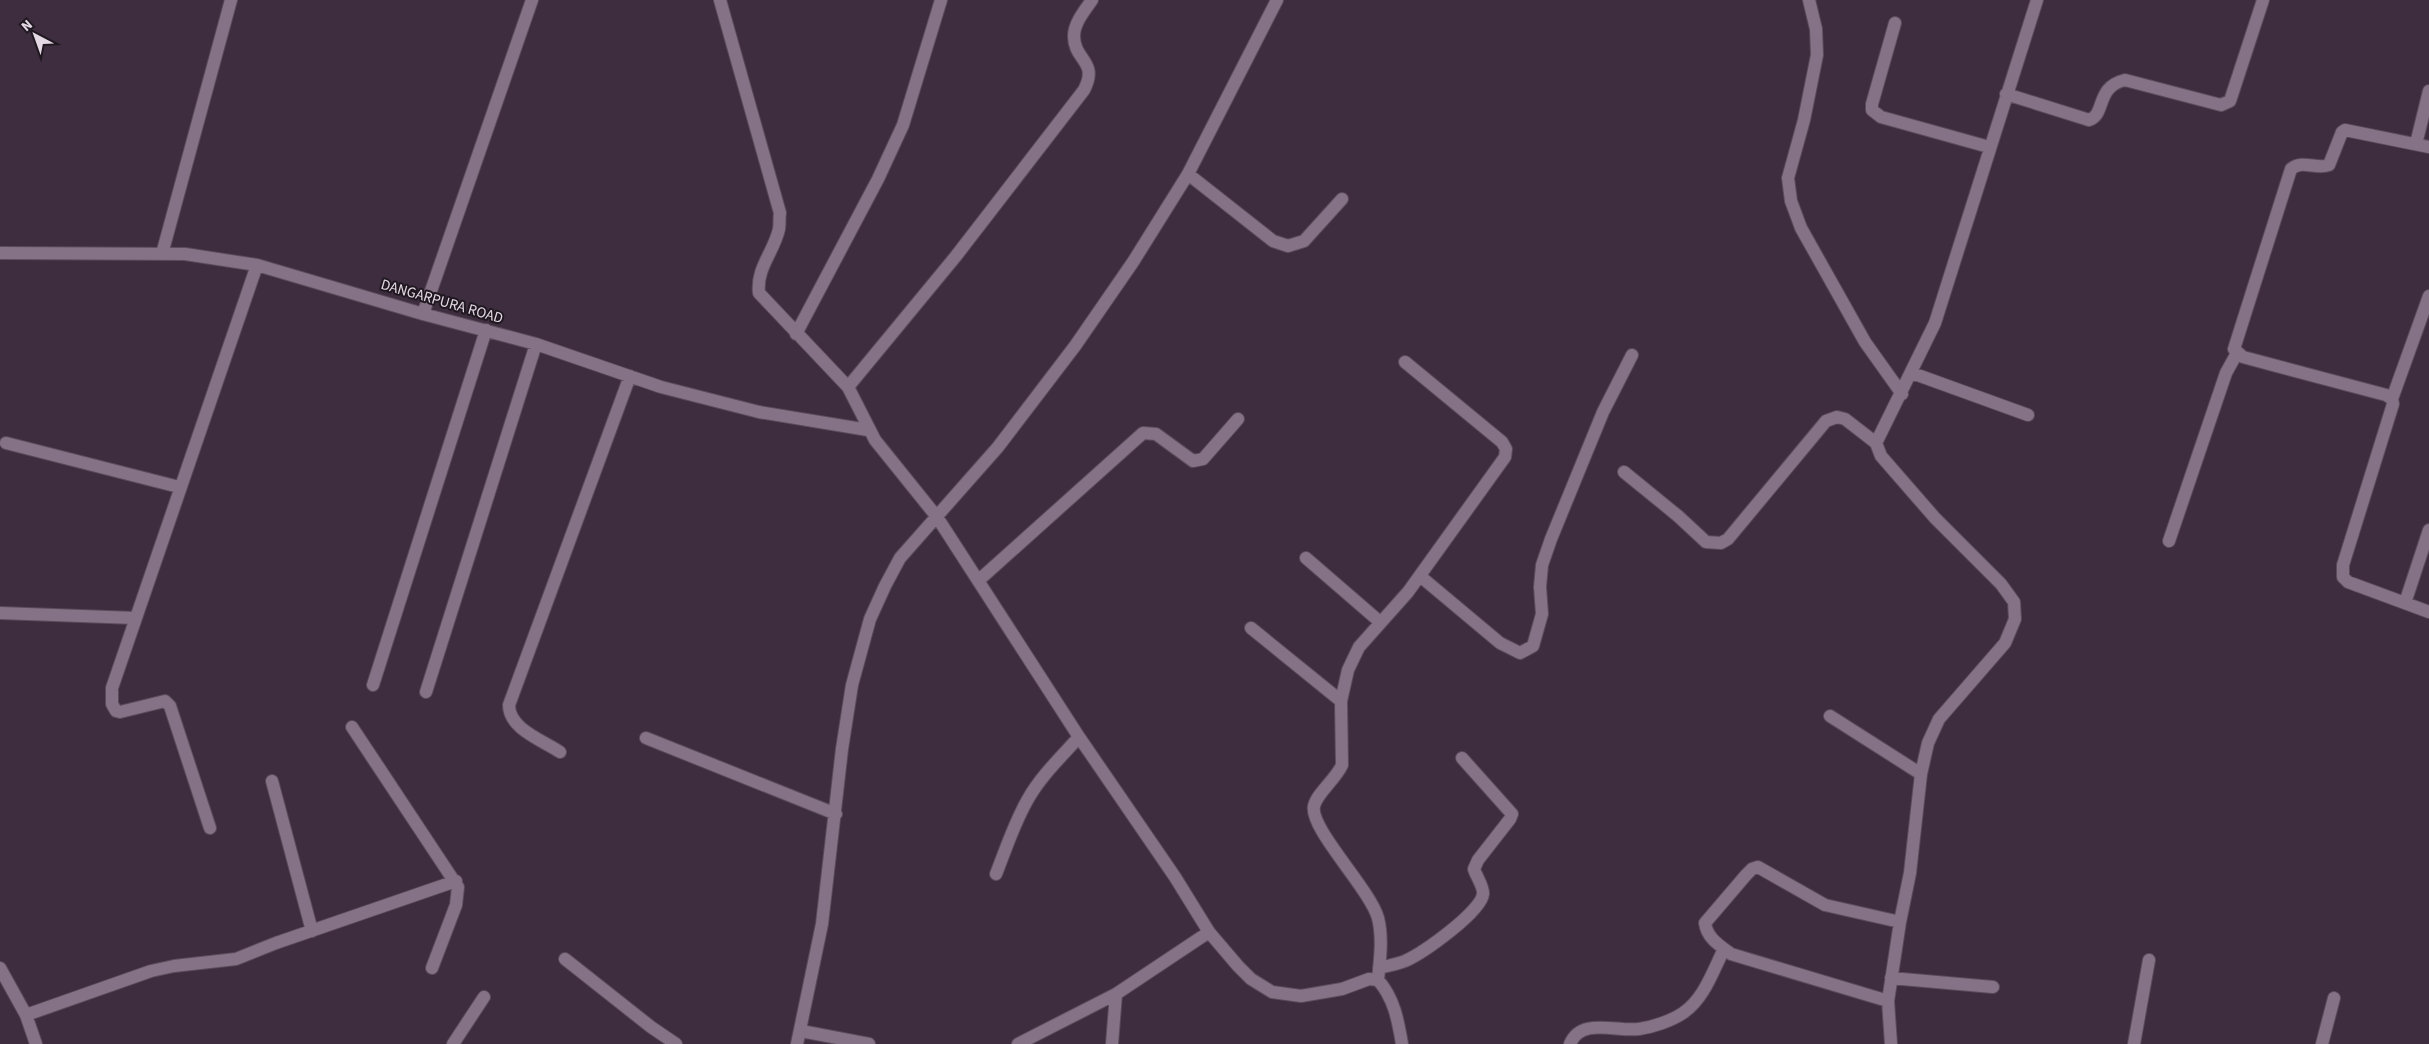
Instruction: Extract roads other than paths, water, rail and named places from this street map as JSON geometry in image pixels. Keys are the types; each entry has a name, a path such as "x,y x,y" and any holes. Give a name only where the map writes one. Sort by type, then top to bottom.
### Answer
{"street":[{"path":"162,254 231,0"},
{"path":"422,314 532,0"},
{"path":"720,0 780,213 779,229 762,266 758,283 759,293 848,387 868,430 890,461 937,517 1079,738 1175,877 1209,932 1238,966 1251,979 1272,992 1301,996 1342,989 1369,979 1405,961 1434,944 1466,918 1481,900 1483,892 1474,868 1512,814 1462,758"},
{"path":"796,334 878,179 903,125 941,0"},
{"path":"848,387 956,256 1084,90 1090,78 1089,65 1079,54 1074,35 1079,19 1092,0"},
{"path":"798,1044 822,924 842,749 852,685 870,619 885,586 900,558 998,447 1074,346 1133,262 1188,174 1277,0"},
{"path":"1809,0 1816,29 1817,55 1804,120 1788,178 1791,201 1801,228 1865,342 1902,394"},
{"path":"1876,443 1902,394 1935,323 1989,147 2037,0"},
{"path":"2006,94 2090,120 2097,114 2106,90 2114,83 2125,80 2226,105 2230,102 2263,0"},
{"path":"1895,23 1872,104 1872,110 1881,117 1989,147"},
{"path":"2416,144 2429,90"},
{"path":"2392,399 2386,395 2243,357 2234,349 2235,342 2291,169 2301,164 2324,167 2329,165 2342,132 2345,130 2429,147"},
{"path":"1188,174 1273,241 1288,246 1304,241 1342,199"},
{"name":"DANGARPURA ROAD","path":"0,253 185,254 257,265 422,314 536,344 661,387 760,412 868,430"},
{"path":"210,828 170,706 165,701 158,701 124,712 116,710 114,708 112,688 257,265"},
{"path":"2429,296 2392,399 2394,404 2343,565 2343,577 2348,582 2429,612"},
{"path":"373,685 486,330"},
{"path":"426,692 536,344"},
{"path":"2169,541 2226,373 2237,353"},
{"path":"1420,576 1500,642 1520,653 1533,646 1542,614 1540,588 1542,565 1550,539 1603,412 1632,355"},
{"path":"1402,1044 1395,1007 1379,974 1382,952 1378,919 1371,901 1320,828 1313,814 1314,804 1338,774 1342,765 1341,701 1348,670 1359,647 1420,576 1505,457 1506,450 1502,442 1405,362"},
{"path":"1912,373 2028,415"},
{"path":"560,752 517,725 509,715 509,705 630,376"},
{"path":"1624,472 1706,542 1712,544 1728,539 1826,421 1837,417 1846,419 1876,443 1880,456 1935,518 2001,584 2014,602 2015,619 2005,643 1939,719 1928,743 1921,774 1910,873 1900,922 1888,1001 1891,1044"},
{"path":"979,580 1143,433 1156,434 1197,462 1203,459 1238,419"},
{"path":"6,443 180,487"},
{"path":"2405,603 2429,530"},
{"path":"1306,558 1380,622"},
{"path":"0,612 135,618"},
{"path":"1251,628 1341,701"},
{"path":"1830,716 1921,774"},
{"path":"352,727 456,881 458,895 456,905 432,968"},
{"path":"646,738 836,814"},
{"path":"996,874 1028,798 1044,775 1079,738"},
{"path":"272,781 312,931"},
{"path":"1888,1001 1732,954 1716,944 1706,931 1705,923 1746,875 1752,869 1758,868 1825,905 1900,922"},
{"path":"26,1015 151,971 174,966 236,959 456,881"},
{"path":"1018,1044 1116,994 1209,932"},
{"path":"1570,1044 1573,1036 1583,1029 1601,1027 1639,1029 1682,1014 1704,990 1724,949"},
{"path":"565,960 651,1027 676,1044"},
{"path":"2134,1044 2149,960"},
{"path":"0,968 26,1015 36,1044"},
{"path":"1891,978 1993,987"},
{"path":"1112,1044 1116,994"},
{"path":"453,1044 484,997"},
{"path":"2322,1044 2334,998"},
{"path":"801,1031 869,1044"}]}
